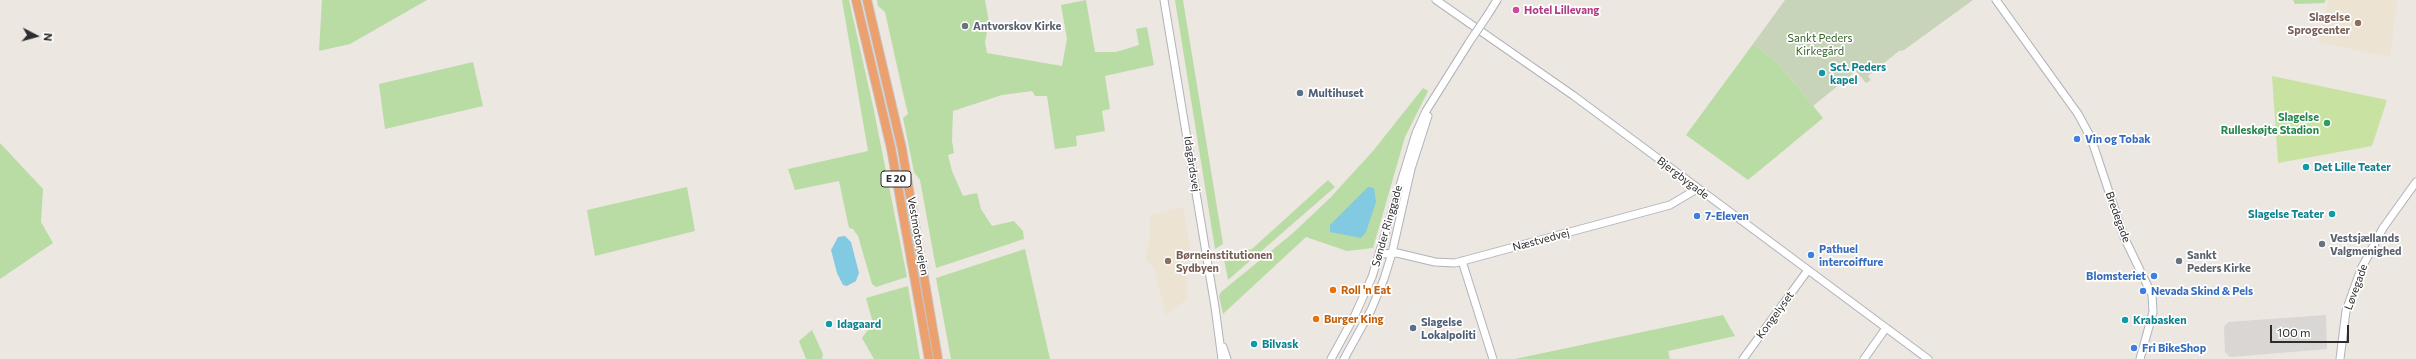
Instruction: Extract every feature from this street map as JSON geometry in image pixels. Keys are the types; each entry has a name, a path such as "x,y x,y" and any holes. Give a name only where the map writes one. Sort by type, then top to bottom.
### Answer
{"highway":[{"name":"Vestmotorvejen","path":"856,0 891,148 929,359"},
{"name":"Vestmotorvejen","path":"867,0 902,150 938,359"}],"street":[{"name":"Idagårdsvej","path":"1164,0 1219,329 1222,359"},
{"name":"Bjergbygade","path":"1436,0 1574,96 1697,189 1928,359"},
{"name":"Sønder Ringgade","path":"1331,359 1364,296 1380,254 1408,154 1426,111 1497,0"},
{"name":"Bredegade","path":"1996,0 2078,114 2091,138 2124,236 2152,292 2153,312 2140,359"},
{"name":"Sønder Ringgade","path":"1344,359 1371,310 1392,253 1411,169 1421,135 1438,92"},
{"name":"Løvegade","path":"2340,359 2346,311 2361,269 2383,228 2416,182"},
{"name":"Næstvedvej","path":"1380,254 1392,253 1435,262 1462,261 1670,205 1697,189"},
{"path":"1462,261 1485,327 1493,359"},
{"name":"Kongelyset","path":"1743,359 1808,270"},
{"path":"1864,359 1886,328"},
{"name":"Idagårdsvej","path":"1219,329 1227,359"}],"shaded area":[{"name":"Slagelse Sprogcenter","path":"2329,0 2397,0 2390,57 2318,42"},
{"name":"Børneinstitutionen Sydbyen","path":"1183,207 1191,254 1186,259 1187,299 1166,315 1154,268 1145,259 1150,239 1150,215"},
{"path":"2326,315 2327,349 2230,357 2225,352 2224,327 2228,322"}],"green space":[{"path":"322,0 427,0 350,44 319,51"},
{"path":"842,0 849,0 873,106 907,277 876,287 872,284 858,236 853,229 849,228 839,181 795,190 788,169 868,151"},
{"path":"877,0 985,0 989,22 985,42 987,53 1062,66 1067,39 1061,5 1086,0 1095,52 1116,52 1139,45 1136,29 1147,27 1154,65 1105,76 1110,109 1102,111 1105,131 1076,136 1077,146 1055,149 1047,96 1035,96 1032,91 1002,95 953,111 952,141 954,153 948,155 952,171 963,196 977,193 981,209 992,226 1014,221 1023,231 1024,239 936,268 920,180 914,172 903,118 908,114 885,12 878,6"},
{"path":"1175,0 1183,0 1223,244 1215,249"},
{"name":"Sankt Peders Kirkegård","path":"1785,0 1973,0 1904,50 1899,51 1868,76 1871,80 1866,83 1856,71 1813,106 1778,63 1753,44"},
{"path":"2293,0 2326,0 2324,3 2295,4"},
{"path":"1753,44 1778,63 1823,118 1748,180 1686,135"},
{"path":"473,62 483,106 385,129 379,84"},
{"name":"Slagelse Rulleskøjte Stadion","path":"2272,76 2387,100 2372,146 2278,163"},
{"path":"1423,88 1428,91 1405,137 1373,248 1347,251 1306,237 1223,314 1219,296 1221,292 1293,233 1330,198 1373,151"},
{"path":"0,143 43,189 41,222 53,243 0,279"},
{"path":"1328,180 1335,187 1228,280 1223,254 1252,249"},
{"path":"687,187 695,231 595,256 587,210"},
{"path":"1025,249 1050,359 951,359 936,278"},
{"path":"908,286 920,359 874,359 862,338 873,323 866,298"},
{"path":"1723,315 1735,336 1668,351 1670,359 1515,359"},
{"path":"812,330 823,354 822,359 806,359 799,341"}],"water":[{"path":"1368,187 1374,188 1376,202 1366,232 1361,238 1330,232 1330,225"},
{"path":"845,236 851,242 859,273 856,281 847,286 843,285 837,273 831,250 838,237"}],"place":[{"name":"Hotel Lillevang","path":"1516,10"},
{"name":"Slagelse Sprogcenter","path":"2358,23"},
{"name":"Antvorskov Kirke","path":"965,26"},
{"name":"Sct. Peders kapel","path":"1822,73"},
{"name":"Multihuset","path":"1300,93"},
{"name":"Slagelse Rulleskøjte Stadion","path":"2327,123"},
{"name":"Vin og Tobak","path":"2077,139"},
{"name":"Det Lille Teater","path":"2306,167"},
{"name":"Slagelse Teater","path":"2332,214"},
{"name":"7-Eleven","path":"1697,216"},
{"name":"Vestsjællands Valgmenighed","path":"2322,244"},
{"name":"Pathuel intercoiffure","path":"1811,255"},
{"name":"Børneinstitutionen Sydbyen","path":"1168,261"},
{"name":"Sankt Peders Kirke","path":"2179,261"},
{"name":"Blomsteriet","path":"2154,276"},
{"name":"Roll 'n Eat","path":"1333,290"},
{"name":"Nevada Skind & Pels","path":"2143,291"},
{"name":"Burger King","path":"1316,319"},
{"name":"Krabasken","path":"2125,320"},
{"name":"Idagaard","path":"829,324"},
{"name":"Slagelse Lokalpoliti","path":"1413,328"},
{"name":"Bilvask","path":"1254,344"},
{"name":"Fri BikeShop","path":"2134,348"}]}
